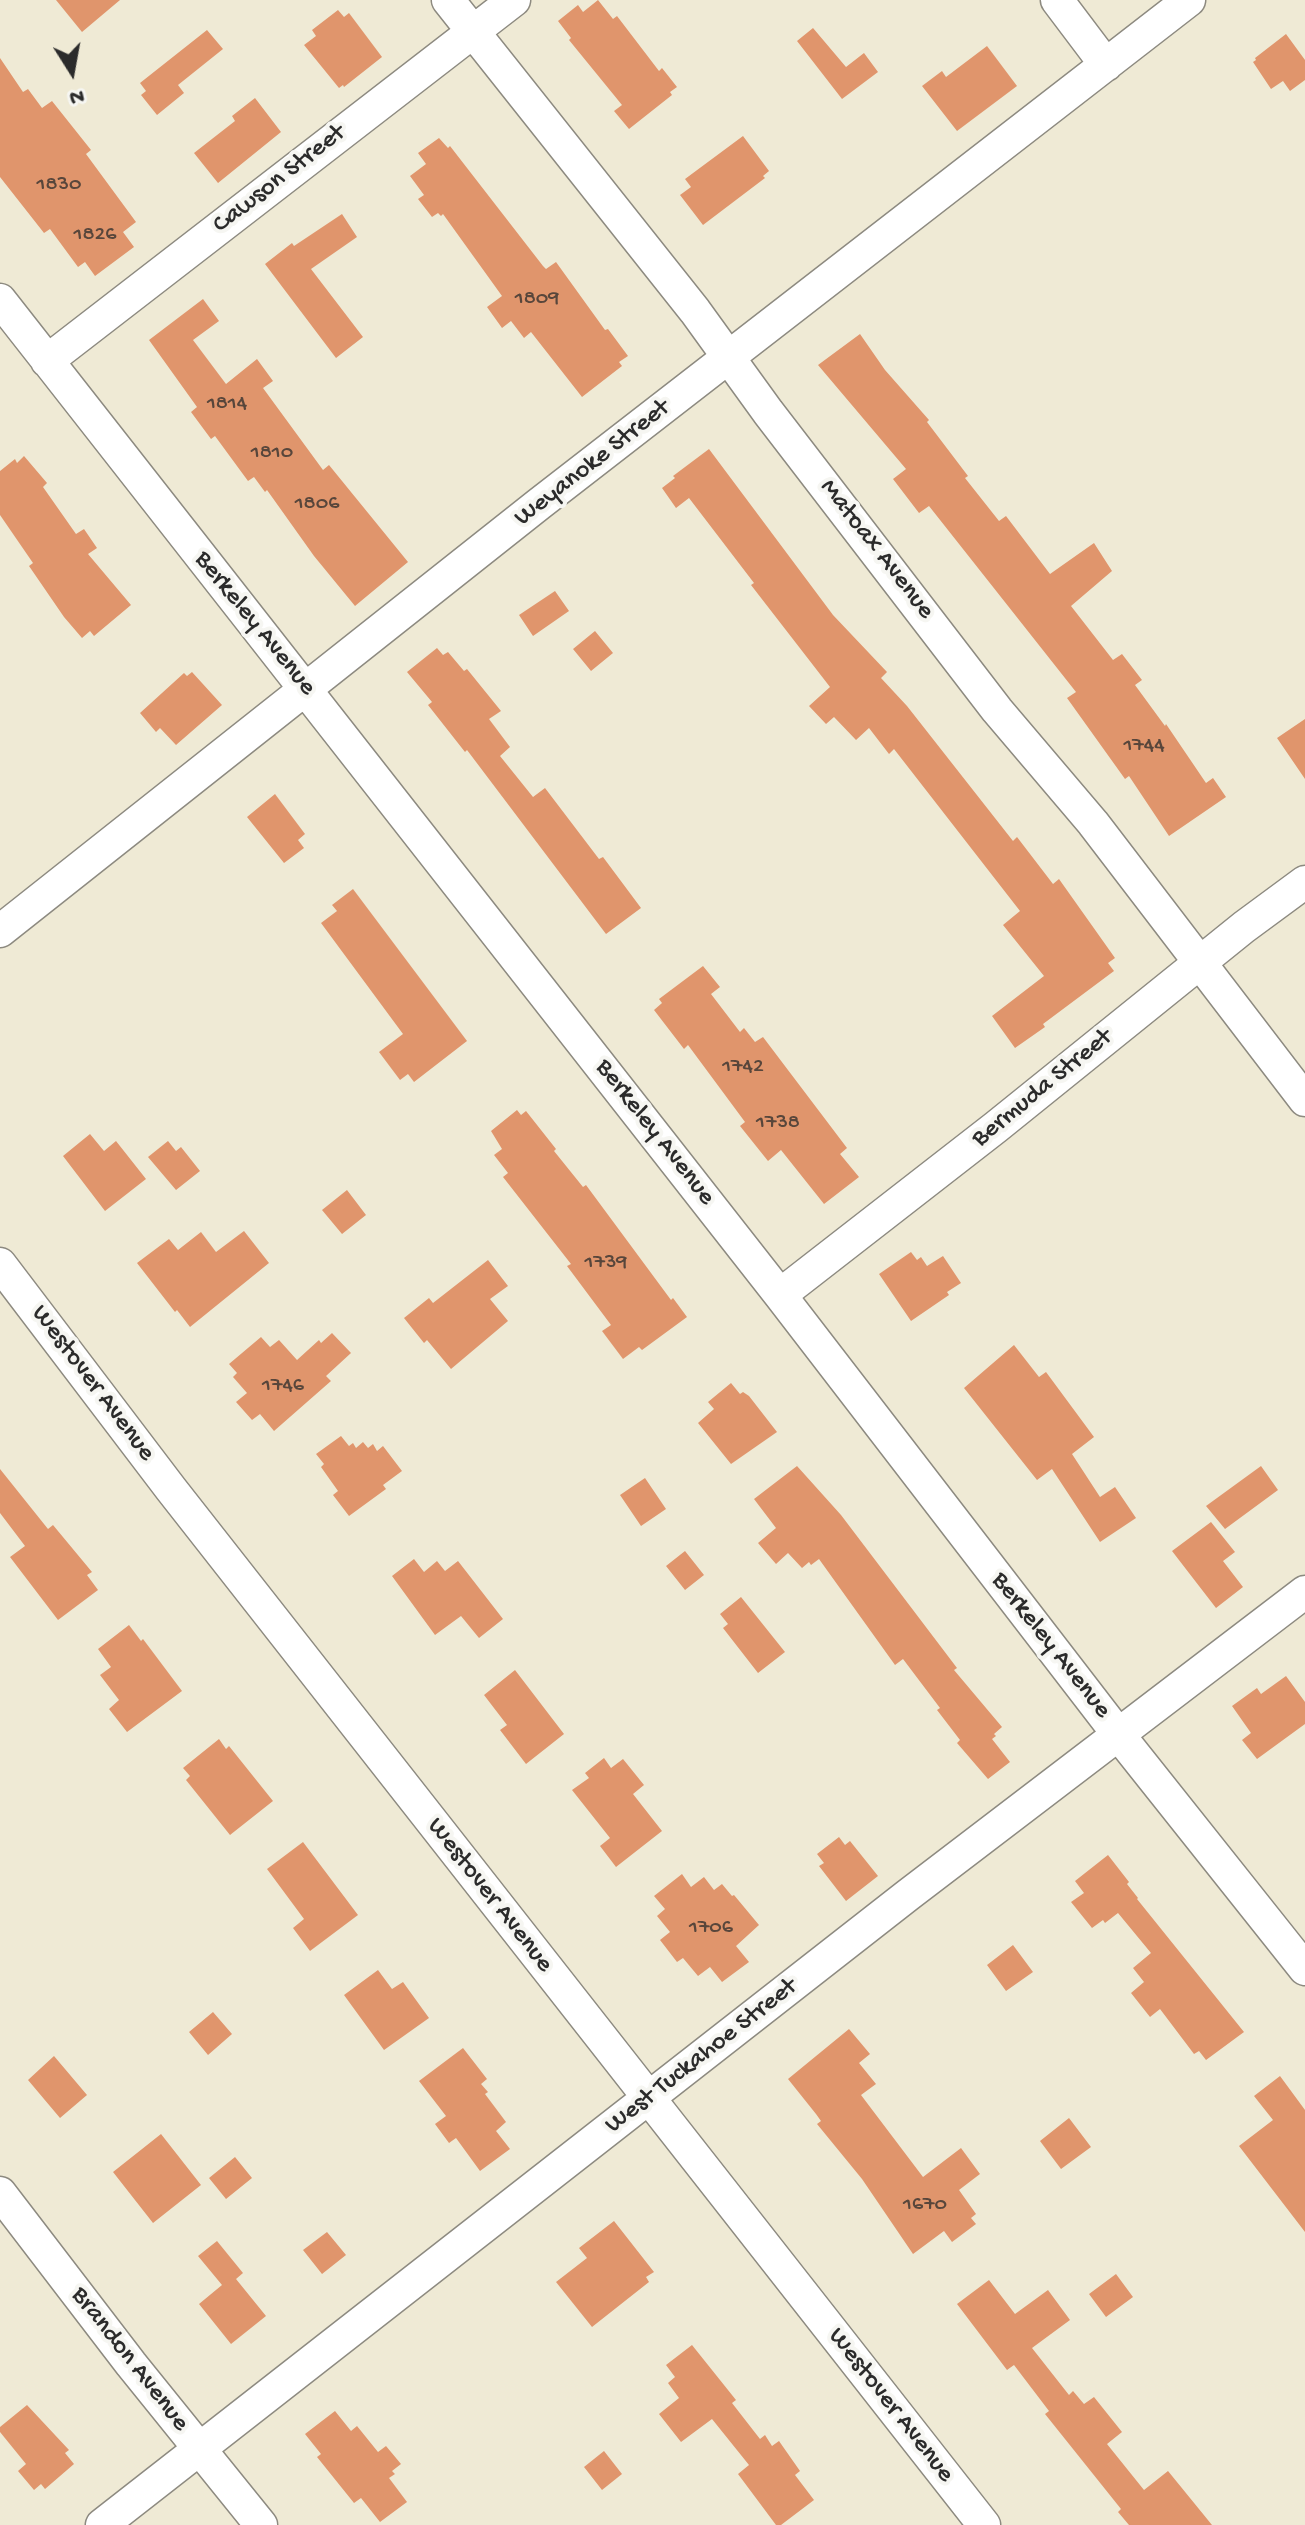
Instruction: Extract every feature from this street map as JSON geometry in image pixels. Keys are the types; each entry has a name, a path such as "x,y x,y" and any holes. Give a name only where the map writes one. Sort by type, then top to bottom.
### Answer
{"street":[{"name":"Matoax Avenue","path":"448,0 695,311 997,710 1093,823 1305,1100"},
{"name":"Cawson Street","path":"47,361 514,0"},
{"path":"1057,0 1106,65"},
{"name":"Weyanoke Street","path":"0,931 539,504 1189,0"},
{"name":"Berkeley Avenue","path":"0,300 780,1295 1118,1734 1305,1969"},
{"name":"Bermuda Street","path":"780,1295 1305,882"},
{"name":"Westover Avenue","path":"0,1264 171,1489 984,2525"},
{"name":"West Tuckahoe Street","path":"102,2525 908,1895 1305,1592"},
{"name":"Brandon Avenue","path":"0,2193 261,2525"}],"building":[{"path":"56,0 120,0 82,32"},
{"path":"598,0 613,19 617,16 659,71 662,68 677,87 670,92 672,95 629,129 614,111 622,105 569,40 571,38 558,21 578,5 583,12"},
{"path":"338,10 344,17 349,13 382,57 339,88 304,45 316,36 312,30"},
{"path":"813,28 846,67 864,53 878,72 842,99 797,41"},
{"path":"207,30 223,49 178,85 184,93 157,115 141,95 146,91 140,83"},
{"path":"1286,34 1305,60 1305,80 1290,91 1283,81 1271,89 1253,62"},
{"path":"987,46 1017,86 957,131 922,86 942,71 946,77"},
{"path":"0,58 23,92 28,89 42,108 52,101 91,150 86,154 136,222 123,232 134,247 95,276 85,262 78,267 50,229 44,233 0,177"},
{"path":"255,98 281,132 218,183 194,153 235,121 232,116"},
{"path":"743,136 769,171 763,176 765,178 703,225 680,195 691,187 685,179"},
{"path":"439,138 448,148 450,146 543,266 546,269 556,262 605,330 608,329 628,356 619,362 622,366 582,397 531,332 524,338 511,321 502,328 487,307 502,296 443,214 432,217 418,199 424,195 410,176 426,164 418,153"},
{"path":"342,214 357,237 311,269 363,337 336,358 265,264 292,243 294,246"},
{"path":"203,299 219,321 193,340 226,384 257,359 273,381 263,388 323,470 329,465 408,562 355,606 314,556 267,490 265,492 254,477 248,481 215,436 211,439 191,412 197,407 149,340"},
{"path":"860,334 885,370 929,420 927,422 968,476 965,478 999,521 1006,516 1050,574 1094,543 1112,571 1071,606 1113,660 1122,654 1142,680 1135,685 1206,783 1213,778 1226,797 1169,836 1129,776 1125,779 1067,698 1076,692 929,506 919,513 893,479 906,469 818,365"},
{"path":"709,449 833,615 887,672 881,678 907,706 1013,841 1017,837 1053,884 1059,879 1115,958 1108,963 1114,971 1015,1048 992,1016 1044,976 1003,925 1020,911 894,749 889,754 869,728 856,740 834,717 826,724 809,706 830,687 689,498 676,508 662,488"},
{"path":"24,456 47,483 43,487 76,534 84,529 97,548 88,554 131,605 94,636 90,631 82,638 64,617 29,566 33,563 0,515 0,471"},
{"path":"555,591 569,611 533,636 519,615"},
{"path":"595,631 613,653 591,671 573,649"},
{"path":"437,648 443,655 448,652 464,671 467,669 501,711 489,719 510,747 500,756 533,797 545,788 641,908 606,934 467,750 465,752 428,705 432,702 407,672"},
{"path":"192,672 222,705 176,745 160,728 156,732 140,713 184,673 187,676"},
{"path":"1305,719 1305,779 1277,738"},
{"path":"275,794 305,834 298,840 304,848 284,863 247,817"},
{"path":"353,889 467,1041 414,1082 408,1074 400,1080 379,1052 403,1034 321,923 337,911 332,905"},
{"path":"703,966 720,987 711,994 740,1032 744,1028 755,1042 763,1037 847,1148 840,1154 859,1177 824,1204 781,1150 768,1161 740,1126 745,1122 688,1045 684,1049 654,1010 662,1003 659,999"},
{"path":"517,1110 521,1115 526,1111 556,1149 554,1151 583,1187 586,1185 687,1317 642,1350 639,1347 623,1359 602,1331 611,1325 567,1266 571,1264 503,1177 508,1173 494,1155 502,1149 491,1131"},
{"path":"90,1134 104,1151 116,1141 146,1179 105,1211 63,1156"},
{"path":"168,1141 176,1151 181,1147 200,1171 176,1190 148,1157"},
{"path":"347,1190 366,1215 342,1234 322,1210"},
{"path":"244,1231 269,1263 190,1327 137,1263 169,1239 178,1250 201,1232 216,1252"},
{"path":"911,1252 917,1260 921,1257 927,1266 943,1256 961,1283 911,1321 879,1274"},
{"path":"488,1260 508,1286 490,1299 508,1321 451,1369 404,1318 429,1298 433,1303"},
{"path":"332,1333 351,1353 326,1376 331,1381 274,1431 260,1414 252,1420 236,1402 247,1393 233,1377 237,1373 229,1364 261,1337 270,1347 279,1340 297,1360"},
{"path":"1014,1345 1039,1377 1046,1372 1094,1437 1072,1454 1100,1497 1115,1487 1136,1518 1100,1542 1052,1469 1037,1480 964,1388"},
{"path":"731,1383 740,1394 743,1392 749,1396 777,1432 731,1464 698,1423 714,1409 708,1402"},
{"path":"341,1436 349,1446 353,1443 356,1448 363,1442 368,1448 373,1444 377,1451 383,1446 402,1471 383,1485 386,1489 349,1516 333,1495 338,1491 316,1454"},
{"path":"797,1466 841,1515 957,1668 954,1670 1002,1727 992,1739 1010,1762 988,1779 957,1743 960,1740 937,1710 940,1708 903,1659 895,1665 819,1559 802,1568 788,1553 776,1564 758,1543 776,1528 754,1499"},
{"path":"1261,1466 1278,1490 1225,1529 1206,1506"},
{"path":"0,1469 48,1529 53,1525 92,1572 87,1575 98,1590 58,1620 10,1557 25,1546 0,1513"},
{"path":"645,1478 666,1509 641,1526 620,1495"},
{"path":"1211,1522 1235,1552 1223,1561 1243,1587 1216,1608 1172,1551"},
{"path":"685,1551 704,1575 685,1590 666,1566"},
{"path":"414,1559 424,1572 437,1561 445,1571 458,1561 503,1619 479,1638 461,1616 435,1635 392,1576"},
{"path":"741,1597 785,1652 758,1673 723,1628 728,1624 720,1614"},
{"path":"129,1625 182,1691 127,1732 109,1709 119,1700 100,1675 111,1667 98,1649"},
{"path":"515,1670 564,1734 526,1764 500,1730 507,1725 484,1695"},
{"path":"1286,1676 1305,1702 1305,1724 1257,1759 1242,1740 1251,1733 1232,1706 1257,1688 1261,1694"},
{"path":"219,1739 226,1749 229,1746 273,1801 230,1835 186,1780 190,1776 183,1768"},
{"path":"604,1758 611,1768 623,1759 644,1785 633,1794 662,1831 616,1867 600,1846 610,1838 572,1790 589,1778 585,1773"},
{"path":"839,1837 845,1845 850,1841 878,1876 846,1901 819,1866 824,1863 817,1854"},
{"path":"303,1842 358,1915 310,1951 293,1928 304,1919 267,1869"},
{"path":"1108,1855 1129,1882 1127,1884 1137,1899 1244,2032 1206,2060 1199,2051 1194,2054 1160,2009 1150,2017 1131,1993 1144,1982 1133,1968 1151,1953 1118,1913 1092,1928 1071,1902 1084,1893 1075,1881"},
{"path":"682,1874 691,1887 704,1877 714,1890 722,1884 759,1925 736,1946 749,1962 722,1982 710,1967 698,1976 683,1958 677,1962 660,1940 670,1932 657,1916 665,1909 654,1896"},
{"path":"1013,1945 1033,1972 1006,1991 987,1965"},
{"path":"378,1970 392,1989 403,1982 429,2018 384,2050 344,1995"},
{"path":"213,2012 232,2034 208,2055 189,2032"},
{"path":"849,2029 870,2054 859,2063 876,2084 861,2095 923,2177 961,2148 980,2174 959,2190 976,2214 971,2218 976,2224 952,2242 944,2231 913,2254 862,2179 817,2124 821,2121 788,2079"},
{"path":"463,2048 487,2079 481,2084 488,2092 485,2094 506,2122 496,2131 510,2149 480,2171 456,2138 449,2143 435,2124 446,2116 419,2081"},
{"path":"54,2056 87,2095 60,2118 28,2080"},
{"path":"1280,2076 1305,2110 1305,2232 1239,2146 1273,2120 1254,2096"},
{"path":"1069,2118 1091,2147 1061,2169 1040,2141"},
{"path":"161,2134 201,2185 153,2223 113,2172"},
{"path":"235,2157 252,2178 226,2199 209,2178"},
{"path":"614,2221 654,2272 646,2277 649,2282 592,2327 556,2282 587,2258 579,2248"},
{"path":"327,2232 346,2255 322,2274 303,2250"},
{"path":"217,2241 243,2273 236,2279 266,2316 231,2344 199,2304 222,2285 198,2256"},
{"path":"1116,2274 1133,2297 1106,2317 1089,2294"},
{"path":"989,2280 1015,2314 1048,2290 1070,2320 1032,2348 1069,2395 1073,2391 1084,2404 1094,2397 1122,2432 1107,2444 1144,2490 1168,2471 1212,2525 1129,2525 1118,2512 1121,2509 1045,2414 1049,2411 1014,2365 1007,2370 957,2304"},
{"path":"692,2345 736,2400 732,2403 760,2439 765,2435 772,2446 779,2441 800,2471 795,2475 814,2500 781,2525 776,2525 738,2474 749,2465 712,2419 681,2442 659,2414 679,2398 668,2383 675,2377 666,2365"},
{"path":"27,2405 69,2450 65,2453 74,2464 45,2489 41,2484 34,2490 18,2471 26,2464 0,2432 0,2427"},
{"path":"335,2411 351,2431 357,2426 378,2452 386,2446 401,2464 389,2478 407,2502 380,2522 361,2498 354,2503 317,2457 321,2454 305,2434"},
{"path":"604,2451 622,2474 602,2490 584,2467"}]}
